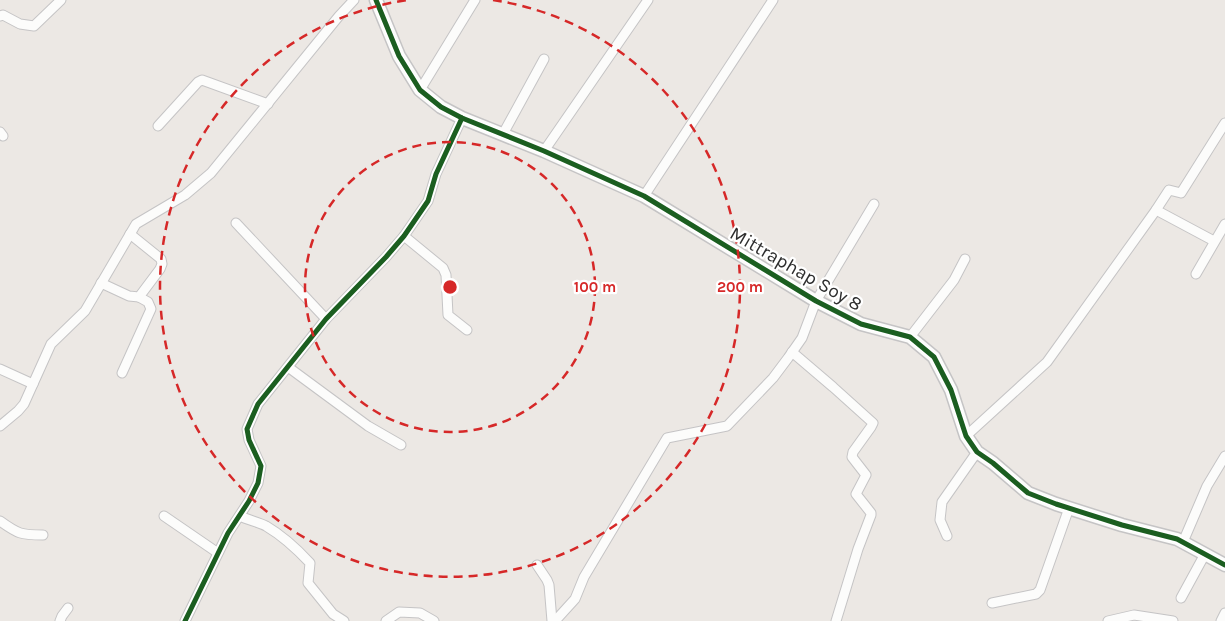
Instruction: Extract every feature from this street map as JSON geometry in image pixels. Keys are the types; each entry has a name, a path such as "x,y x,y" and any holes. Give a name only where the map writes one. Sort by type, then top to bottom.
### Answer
{"street":[{"path":"0,16 2,15 20,24 34,26 61,0"},
{"path":"0,426 24,404 52,344 85,311 136,224 185,195 211,173 354,0"},
{"name":"Mittraphap Soy 8","path":"376,0 399,56 420,90 441,107 462,118 544,151 644,196 816,300 861,324 910,337 934,357 951,390 966,436 977,452 1028,493 1122,525 1177,539 1225,565"},
{"path":"420,90 475,0"},
{"path":"544,151 648,0"},
{"path":"644,196 773,0"},
{"path":"503,134 544,59"},
{"path":"158,126 198,82 202,80 268,104"},
{"path":"185,621 228,533 240,516 258,483 261,466 249,440 247,429 258,404 326,319 404,236 428,201 436,174 462,118"},
{"path":"966,436 1047,362 1169,190 1181,192 1225,123"},
{"path":"554,621 575,599 584,577 667,438 727,426 773,378 802,338 816,300 874,204"},
{"path":"1156,210 1214,241"},
{"path":"236,223 326,319"},
{"path":"1196,274 1225,224"},
{"path":"130,234 161,259 162,264 139,297"},
{"path":"404,236 443,268 446,275 448,315 467,330"},
{"path":"910,337 954,280 965,259"},
{"path":"101,283 129,296 139,297 148,302 151,309 122,373"},
{"path":"792,352 872,423 853,452 852,457 866,475 856,494 871,515 858,548 836,621"},
{"path":"288,367 368,426 401,445"},
{"path":"0,369 33,384"},
{"path":"947,536 940,520 942,502 977,452"},
{"path":"1182,542 1207,486 1225,456"},
{"path":"992,603 1036,594 1040,590 1069,508"},
{"path":"164,516 218,553"},
{"path":"240,516 266,526 300,552 310,563 308,583 333,614 344,621"},
{"path":"0,520 24,535 43,535"},
{"path":"1181,598 1205,554"},
{"path":"537,565 549,585 554,621"},
{"path":"60,621 68,608"},
{"path":"386,621 399,612 420,613 434,621"},
{"path":"1221,621 1225,613"},
{"path":"1108,621 1134,615 1173,621"}],"cycle path":[{"path":"376,0 399,56 420,90 441,107 462,118 544,151 644,196 816,301 861,324 910,337 934,357 951,390 966,436 977,452 1028,493 1122,525 1177,539 1225,565"},
{"path":"185,621 228,533 249,501 258,483 261,466 249,440 247,429 258,404 326,319 404,236 428,201 436,174 462,118"}]}
